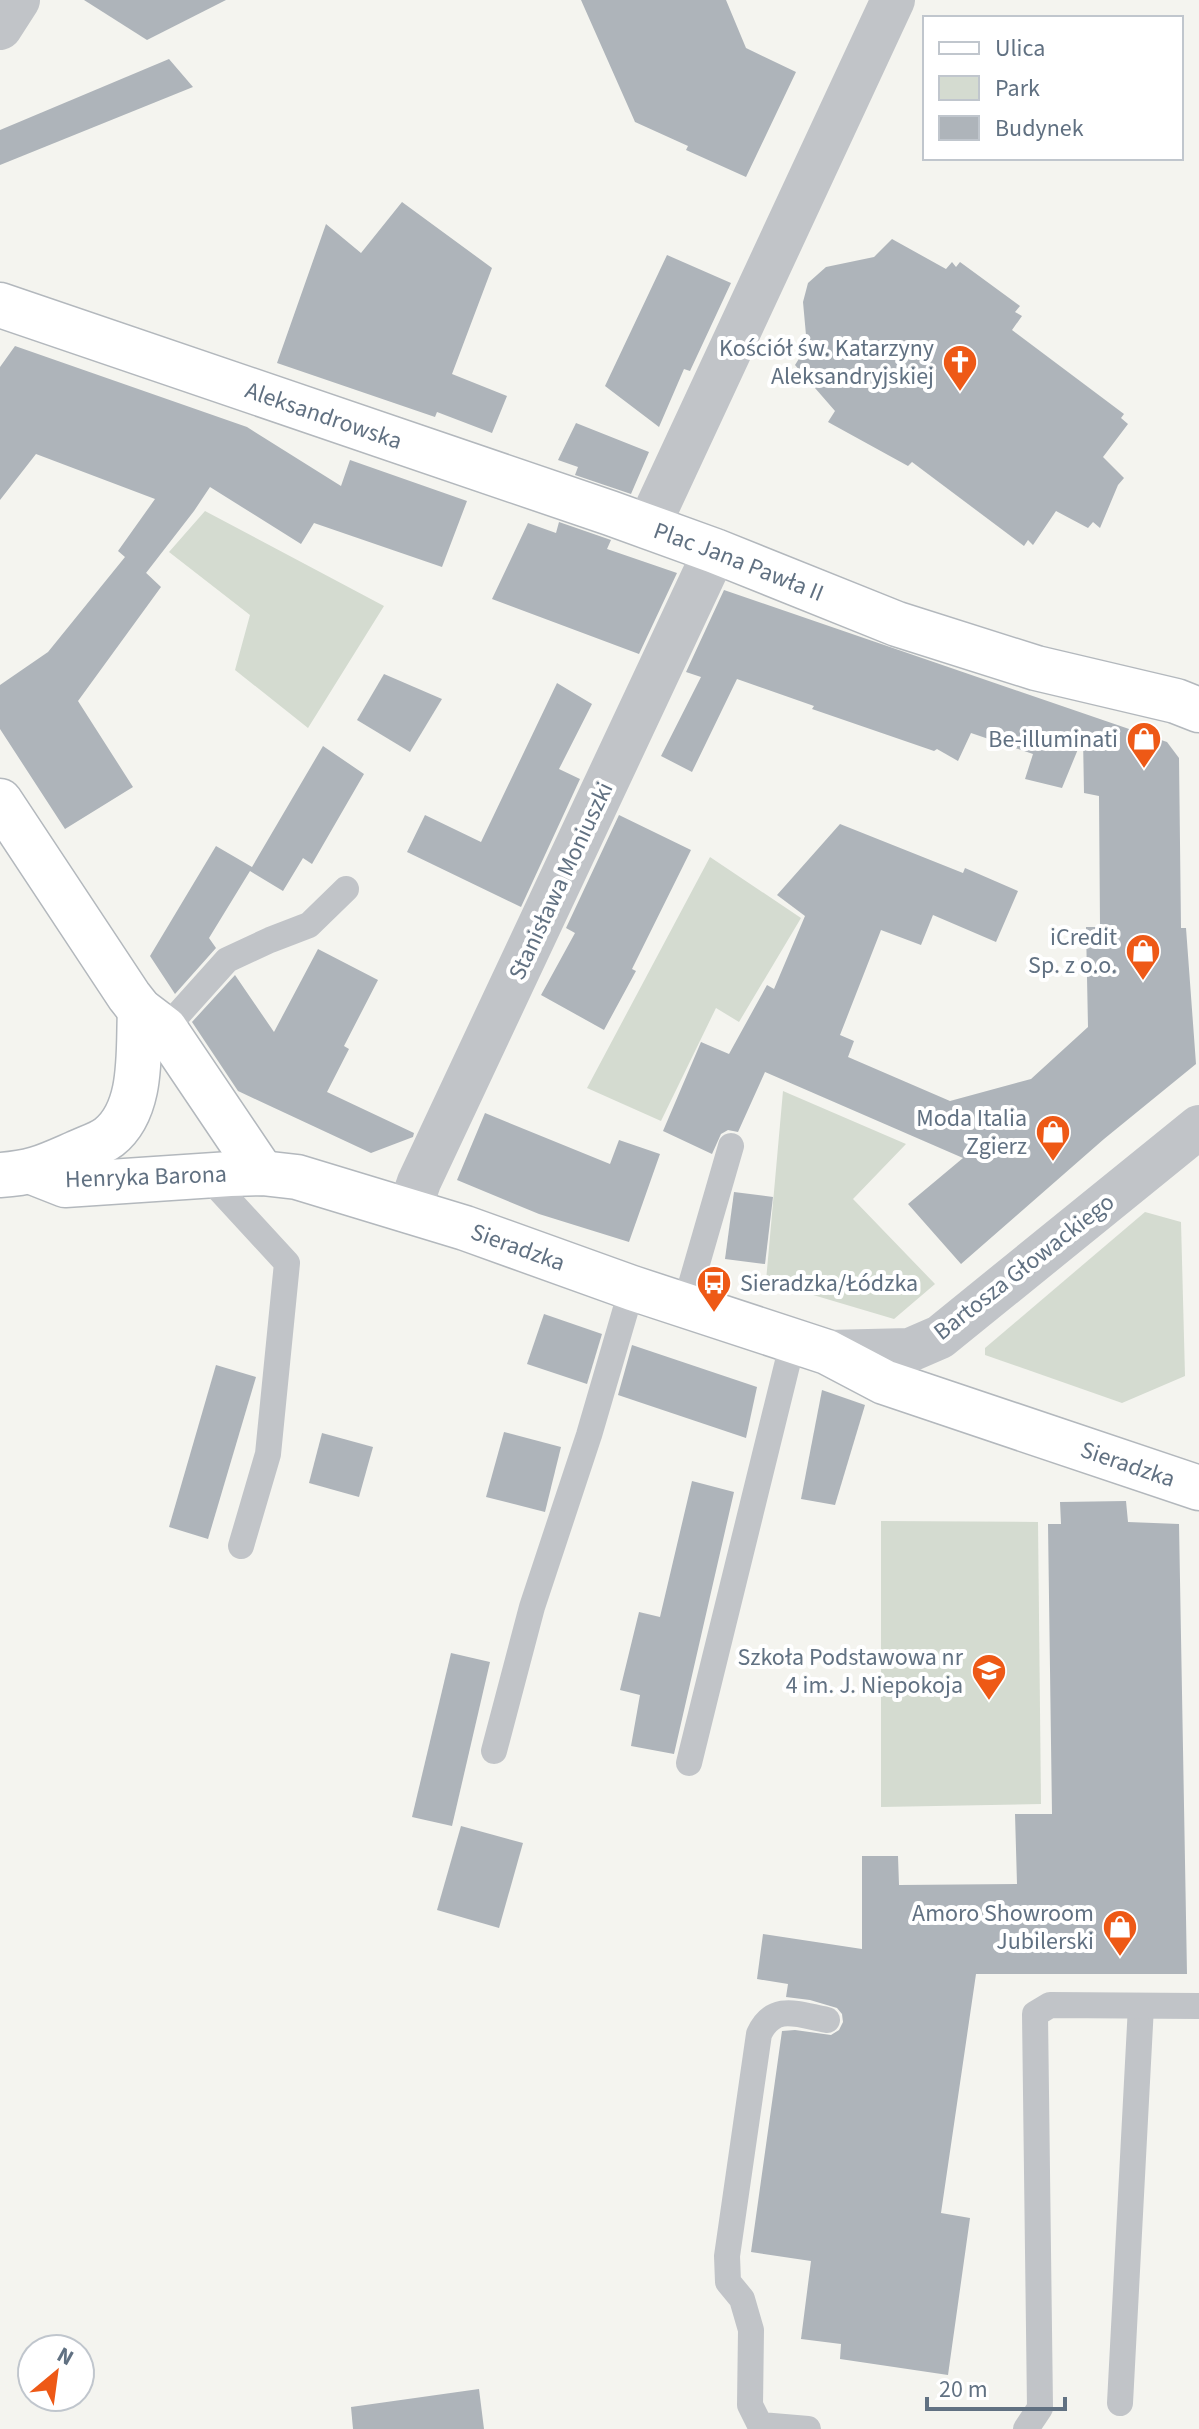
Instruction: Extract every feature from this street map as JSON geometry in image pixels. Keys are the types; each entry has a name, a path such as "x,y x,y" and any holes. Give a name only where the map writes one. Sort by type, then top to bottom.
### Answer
{"main road":[{"name":"Aleksandrowska","path":"0,305 648,527"},
{"name":"Plac Jana Pawła II","path":"648,527 897,624 1036,668 1176,701 1199,710"},
{"path":"0,801 262,1173"},
{"name":"Henryka Barona","path":"16,1174 106,1139 121,1126 130,1108 153,1019"},
{"name":"Sieradzka","path":"262,1173 297,1177 409,1211 810,1346 884,1382 1199,1488"},
{"name":"Henryka Barona","path":"16,1174 65,1185 262,1173"}],"street":[{"path":"0,28 18,0"},
{"name":"Plac Jana Pawła II","path":"648,527 893,0"},
{"name":"Stanisława Moniuszki","path":"409,1211 419,1182 715,551"},
{"name":"Bartosza Głowackiego","path":"810,1346 910,1350 940,1337 1199,1127"}],"lane":[{"path":"153,1019 227,960 309,925 346,889"},
{"path":"685,1305 731,1146"},
{"path":"206,1175 287,1263 268,1454 241,1546"},
{"path":"494,1751 532,1607 589,1435 632,1288"},
{"path":"689,1763 810,1346"},
{"path":"1026,2429 1040,2408 1035,2014 1050,2005 1199,2006"},
{"path":"1120,2403 1141,2006"},
{"path":"808,2429 760,2425 750,2405 751,2330 742,2299 728,2282 727,2256 759,2034 765,2021 782,2012 827,2020"}],"green space":[{"path":"205,511 384,606 308,728 235,670 250,615 169,552"},
{"path":"710,857 801,918 739,1022 716,1008 661,1121 587,1088"},
{"path":"783,1091 906,1144 853,1199 935,1284 894,1319 766,1281"},
{"path":"1145,1212 1181,1222 1185,1376 1122,1403 985,1355 985,1348"},
{"path":"881,1521 1038,1522 1041,1804 881,1807"}],"building":[{"path":"84,0 226,0 147,40"},
{"path":"581,0 726,0 746,48 796,72 746,177 686,150 688,146 635,122"},
{"path":"169,59 193,87 0,165 0,130"},
{"path":"402,202 492,268 452,374 507,396 492,433 437,412 435,417 277,363 326,224 361,253"},
{"name":"Kościół św. Katarzyny Aleksandryjskiej","path":"892,239 946,269 952,262 956,267 960,262 1020,306 1015,312 1022,316 1012,330 1124,414 1121,418 1128,424 1103,457 1124,478 1100,528 1093,522 1088,528 1056,511 1033,545 1028,540 1024,546 912,462 908,466 828,422 835,411 795,365 807,346 803,302 808,283 826,267 874,257"},
{"path":"667,255 731,283 690,371 684,369 659,427 605,386"},
{"path":"15,346 247,427 341,486 350,460 467,501 442,567 314,523 301,544 210,487 146,573 161,587 78,701 133,787 65,829 0,729 0,685 48,652 125,557 118,551 155,499 36,454 0,500 0,367"},
{"path":"576,423 649,452 631,494 575,475 578,467 558,460"},
{"path":"559,522 611,540 607,549 677,573 639,654 492,599 528,523 556,533"},
{"path":"724,590 1167,742 1179,758 1181,928 1186,928 1196,1064 1104,1139 961,1264 908,1204 963,1158 765,1072 738,1132 728,1130 721,1134 712,1154 663,1131 701,1042 729,1054 767,985 774,989 805,916 777,895 840,824 963,873 965,868 1018,891 996,942 933,915 921,945 881,930 840,1035 854,1041 848,1057 950,1101 1031,1079 1088,1027 1086,927 1100,927 1099,796 1084,793 1083,737 1062,788 1025,779 1033,754 971,733 958,761 937,749 934,751 812,709 814,706 737,679 692,772 661,756 701,677 686,672"},
{"path":"384,674 442,699 410,752 357,720"},
{"path":"557,683 592,704 559,769 580,779 521,907 407,852 425,815 481,842"},
{"path":"323,746 364,774 312,864 303,858 283,891 250,871 209,938 216,948 175,994 150,956 216,846 252,867"},
{"path":"619,815 691,850 632,969 636,971 604,1030 541,995 575,933 566,928"},
{"path":"318,949 378,980 344,1046 349,1049 327,1092 414,1133 413,1137 371,1153 238,1091 192,1022 235,975 274,1032"},
{"path":"485,1113 610,1164 619,1140 660,1154 629,1242 539,1214 457,1180"},
{"path":"734,1192 773,1197 765,1264 725,1259"},
{"path":"544,1314 602,1334 587,1384 527,1364"},
{"path":"632,1345 757,1387 746,1438 618,1395"},
{"path":"216,1365 256,1377 208,1539 169,1527"},
{"path":"822,1390 865,1405 835,1505 801,1499"},
{"path":"504,1432 561,1447 545,1512 486,1497"},
{"path":"322,1433 373,1447 359,1497 309,1483"},
{"path":"692,1481 734,1492 674,1754 631,1746 640,1695 620,1690 639,1612 660,1617"},
{"path":"1126,1501 1128,1522 1179,1524 1187,1974 976,1974 941,2213 970,2218 948,2375 840,2359 841,2344 801,2339 811,2261 751,2252 782,2031 831,2035 839,2030 843,2022 837,2008 786,1997 788,1984 757,1979 763,1934 862,1949 862,1856 898,1856 899,1885 1017,1884 1015,1814 1052,1814 1048,1524 1061,1524 1060,1502"},
{"path":"451,1653 490,1662 452,1826 412,1817"},
{"path":"461,1826 523,1843 499,1928 437,1910"},
{"path":"479,2389 484,2429 353,2429 351,2407"}],"place":[{"name":"Kościół św. Katarzyny Aleksandryjskiej","path":"960,393"},
{"name":"Be-illuminati","path":"1144,770"},
{"name":"iCredit Sp. z o.o.","path":"1143,982"},
{"name":"Moda Italia Zgierz","path":"1053,1163"},
{"name":"Sieradzka/Łódzka","path":"714,1314"},
{"name":"Szkoła Podstawowa nr 4 im. J. Niepokoja","path":"989,1702"},
{"name":"Amoro Showroom Jubilerski","path":"1120,1958"}]}
